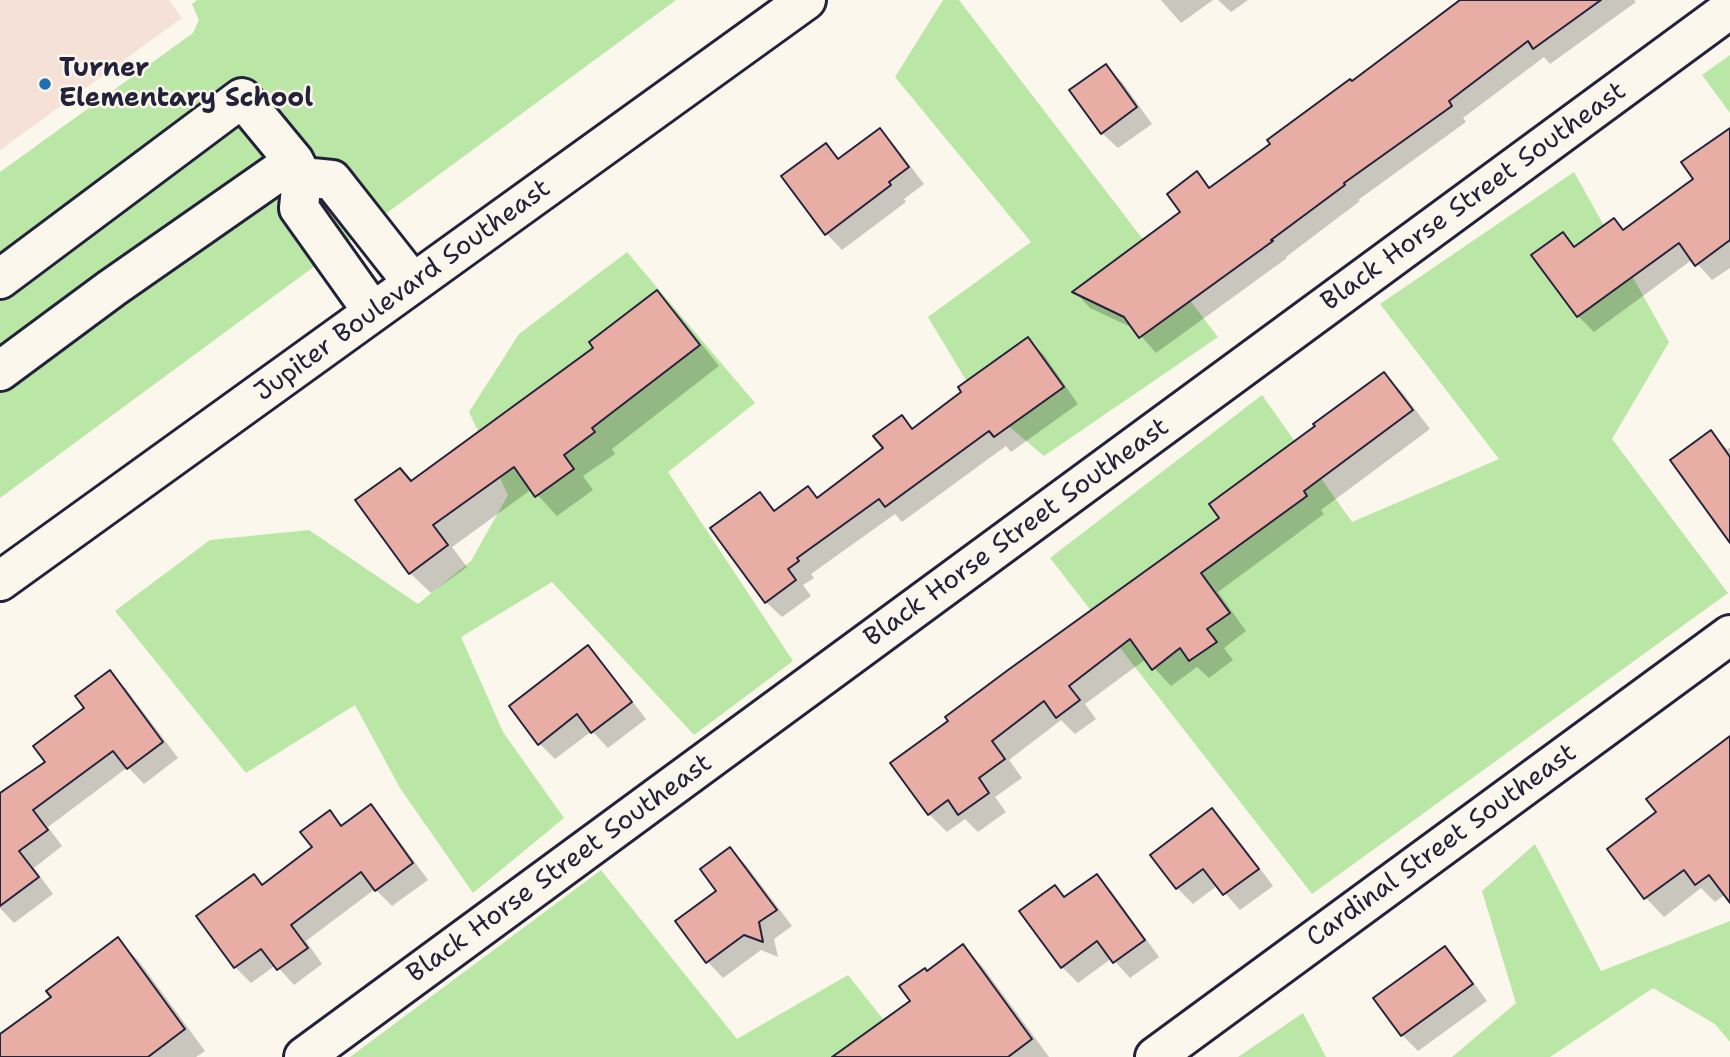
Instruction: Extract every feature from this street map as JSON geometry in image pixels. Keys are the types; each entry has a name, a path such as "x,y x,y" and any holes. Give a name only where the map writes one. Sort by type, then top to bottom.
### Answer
{"street":[{"name":"Jupiter Boulevard Southeast","path":"0,581 806,0"},
{"name":"Black Horse Street Southeast","path":"304,1057 1730,9"},
{"path":"0,279 242,98 298,169 332,180 413,283"},
{"path":"298,169 299,208 373,312"},
{"path":"0,371 112,288 298,169"},
{"name":"Cardinal Street Southeast","path":"1155,1057 1730,635"}],"shaded area":[{"name":"Turner Elementary School","path":"0,0 169,0 182,18 0,150"}],"green space":[{"path":"197,0 676,0 0,498 0,172 193,33 199,20 192,4"},
{"path":"943,0 959,0 1218,337 1044,456 978,400 928,317 1031,242 895,77"},
{"path":"1730,55 1730,113 1702,75"},
{"path":"1574,172 1669,342 1612,439 1728,593 1312,894 1050,558 1262,395 1352,522 1499,459 1380,304"},
{"path":"627,252 755,403 668,472 793,661 694,735 552,582 461,637 503,732 564,818 473,893 400,788 355,705 246,773 115,611 210,540 309,530 418,604 471,561 508,495 469,412 519,334"},
{"path":"1535,844 1601,971 1730,921 1730,1042 1715,1024 1653,988 1550,1057 1452,1057 1516,1003 1482,891"},
{"path":"601,870 737,1039 848,975 913,1057 350,1057"},
{"path":"1303,1013 1326,1057 1238,1057"}],"building":[{"path":"1460,0 1601,0 1533,49 1528,41 1449,101 1452,106 1344,183 1345,185 1271,240 1273,241 1139,338 1124,317 1072,292 1180,212 1167,194 1197,171 1209,188 1270,144 1267,140 1350,79 1352,81"},
{"path":"1106,64 1137,107 1101,134 1069,90"},
{"path":"880,128 909,167 889,182 891,185 825,235 781,176 826,143 838,159"},
{"path":"1730,128 1730,240 1695,266 1679,243 1577,317 1531,255 1563,232 1574,247 1614,218 1623,230 1693,179 1681,162"},
{"path":"657,290 700,345 592,428 595,432 564,455 574,469 535,497 514,467 433,525 448,545 409,574 355,500 400,468 411,481 593,348 589,342"},
{"path":"1028,337 1064,387 994,437 989,431 885,507 879,499 797,558 799,561 788,569 796,580 765,603 710,528 760,492 774,511 808,486 817,498 883,448 873,436 902,415 912,429 961,392 958,387"},
{"path":"1384,372 1413,410 1304,491 1307,496 1201,573 1230,613 1207,629 1217,642 1189,661 1180,648 1152,670 1130,639 1069,686 1080,700 1056,718 1044,701 992,741 1005,759 979,778 989,793 958,815 948,800 928,815 890,763 948,721 945,717 1008,670 1219,518 1209,504"},
{"path":"1711,430 1730,457 1730,543 1670,460"},
{"path":"588,645 632,702 591,733 577,714 538,745 509,706"},
{"path":"110,670 163,742 127,769 113,751 33,810 48,830 19,851 39,877 0,906 0,793 45,762 33,746 84,708 75,696"},
{"path":"1730,736 1730,903 1709,875 1695,885 1684,870 1644,899 1607,849 1656,812 1646,799"},
{"path":"371,804 413,863 375,891 361,872 291,925 308,948 277,970 261,949 234,968 196,916 254,874 262,885 312,847 300,832 330,810 341,826"},
{"path":"1212,808 1259,869 1223,895 1203,869 1176,889 1150,855"},
{"path":"730,847 777,910 759,922 763,942 744,935 706,963 675,921 716,891 700,869"},
{"path":"1097,874 1145,940 1113,963 1097,941 1061,968 1019,911 1055,885 1064,897"},
{"path":"118,937 185,1029 148,1057 0,1057 0,1034 51,997 46,991"},
{"path":"963,944 1032,1039 1008,1057 832,1057 910,1001 899,986 925,968 927,971"},
{"path":"1445,946 1473,984 1401,1036 1373,998"}],"place":[{"name":"Turner Elementary School","path":"45,84"}]}
